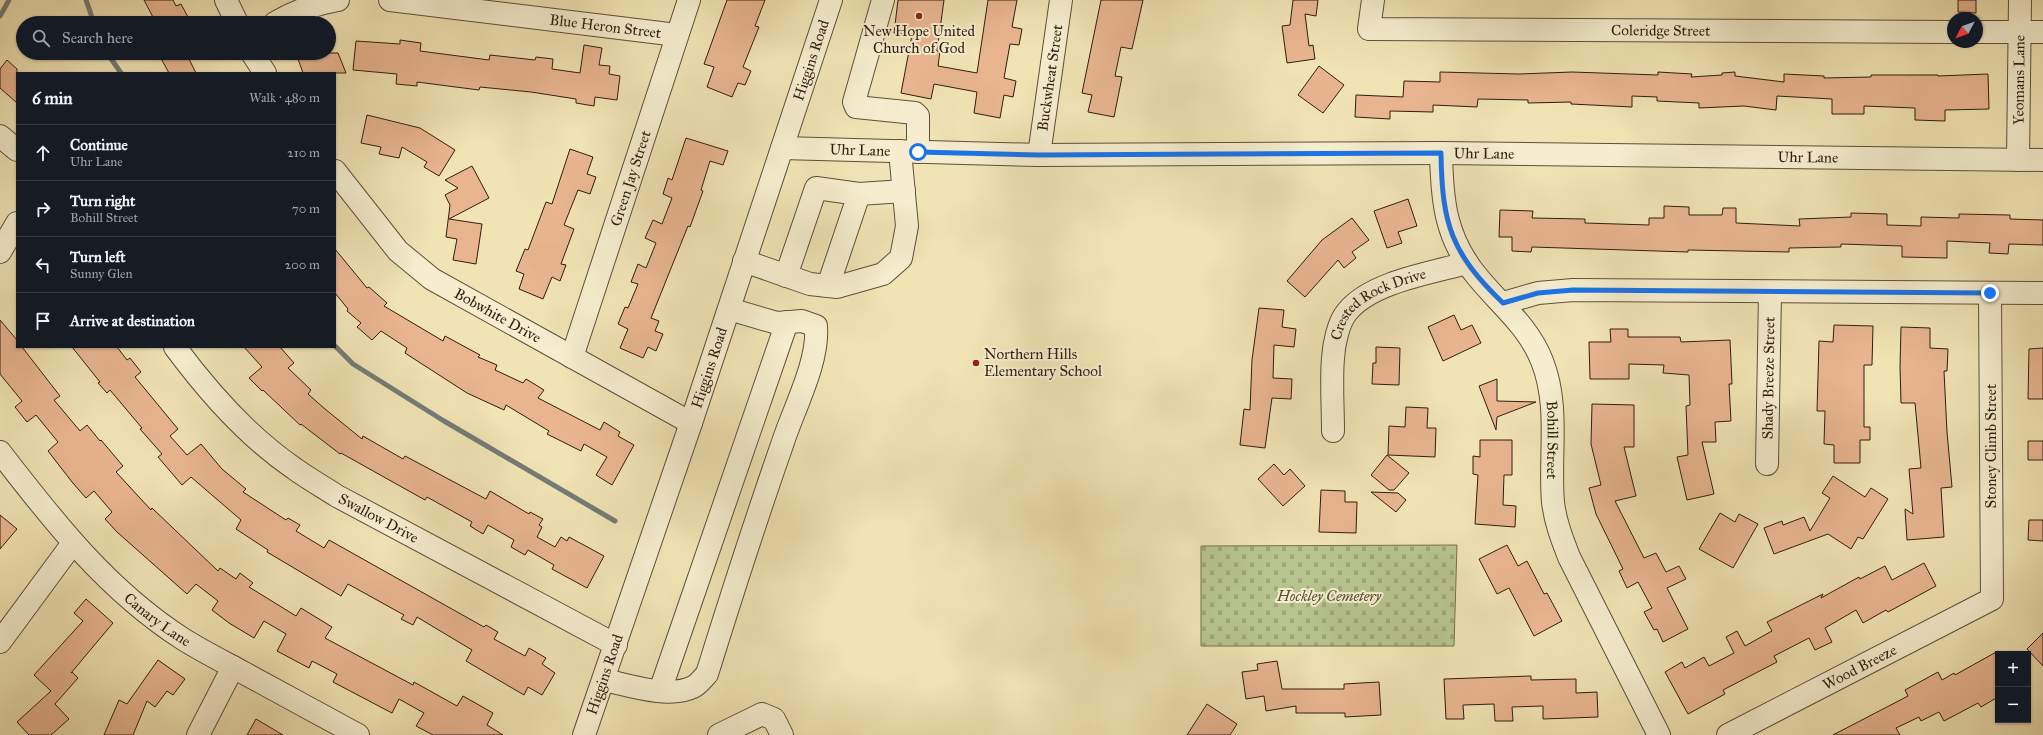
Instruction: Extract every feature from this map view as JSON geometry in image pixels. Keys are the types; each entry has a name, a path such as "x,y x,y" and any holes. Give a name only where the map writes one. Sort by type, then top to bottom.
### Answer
{"street":[{"path":"226,0 234,16"},
{"path":"289,16 303,9 338,0"},
{"name":"Blue Heron Street","path":"390,0 677,35"},
{"name":"Green Jay Street","path":"572,358 689,0"},
{"name":"Higgins Road","path":"584,735 691,424 831,0"},
{"path":"744,261 810,284 837,287 883,274 901,258 907,226 904,191 909,151 918,116 915,113 856,107 854,102 883,0"},
{"name":"Buckwheat Street","path":"1039,155 1061,0"},
{"name":"Coleridge Street","path":"1373,0 1369,29 1947,32"},
{"name":"Yeomans Lane","path":"2018,160 2020,0"},
{"path":"1983,32 2043,32"},
{"path":"257,60 264,72"},
{"path":"0,136 16,149"},
{"name":"Uhr Lane","path":"782,148 1039,155 1441,153 2043,160"},
{"name":"Bohill Street","path":"1441,153 1445,214 1456,245 1467,264 1520,322 1536,348 1542,362 1550,392 1553,502 1562,539 1569,557 1660,735"},
{"name":"Bobwhite Drive","path":"336,172 384,235 415,266 432,279 691,424"},
{"path":"786,276 816,188 859,194 904,191"},
{"path":"828,286 859,194"},
{"path":"0,252 16,225"},
{"name":"Crested Rock Drive","path":"1333,431 1333,358 1339,327 1347,312 1358,302 1377,289 1467,264"},
{"path":"1503,303 1538,293 1573,290 2043,293"},
{"name":"Shady Breeze Street","path":"1767,464 1770,292"},
{"name":"Stoney Climb Street","path":"1990,293 1992,599"},
{"path":"604,680 645,689 674,692 694,687 707,674 780,449 810,368 817,339 816,326 802,321 777,323 729,309"},
{"path":"660,690 787,322"},
{"name":"Swallow Drive","path":"176,348 219,403 255,438 294,469 337,496 616,645"},
{"name":"Canary Lane","path":"0,452 46,513 73,543 133,602 183,639 358,735"},
{"path":"0,642 73,543"},
{"name":"Wood Breeze","path":"1728,735 1992,599"},
{"path":"198,735 233,667"},
{"path":"719,735 762,714 774,719 782,735"}],"green space":[{"name":"Hockley Cemetery","path":"1457,545 1454,646 1201,646 1201,546"}],"building":[{"path":"144,0 173,0 176,6 181,4 187,16 152,16"},
{"path":"727,0 765,0 755,26 759,27 743,67 751,71 745,85 738,83 732,97 707,87 714,67 704,64"},
{"path":"898,0 944,0 937,51 940,51 938,66 977,73 988,0 1017,0 1012,27 1022,29 1019,45 1010,44 1004,78 1016,81 1013,97 1004,95 1000,118 974,113 977,92 934,84 931,99 901,93 912,35 894,33"},
{"path":"1101,0 1143,0 1132,49 1121,47 1115,76 1122,77 1114,117 1088,112 1092,95 1082,93"},
{"path":"1293,0 1318,0 1316,16 1305,14 1309,46 1313,45 1315,59 1287,63 1282,26 1290,25"},
{"path":"1958,0 1976,0 1976,12 1958,12"},
{"path":"400,40 421,43 420,51 489,60 490,55 535,60 536,57 553,59 552,69 580,73 584,45 602,48 599,65 610,66 609,74 620,76 617,100 595,97 594,106 576,103 576,99 531,92 480,87 479,90 417,82 417,86 396,84 397,74 353,70 356,41 400,44"},
{"path":"336,53 338,53 346,73 336,72 303,72 298,60 336,60"},
{"path":"7,60 17,69 16,102 0,88 0,69"},
{"path":"162,60 190,60 196,72 168,72"},
{"path":"1319,66 1344,85 1323,113 1298,95"},
{"path":"1440,72 1519,74 1572,72 1658,75 1658,72 1692,74 1691,77 1722,75 1722,73 1735,72 1735,76 1784,82 1784,74 1824,76 1824,78 1871,77 1871,75 1938,76 1988,74 1989,109 1945,110 1945,121 1915,120 1915,108 1864,106 1864,114 1832,114 1832,99 1777,96 1776,110 1744,106 1699,108 1699,103 1657,101 1657,97 1632,96 1632,107 1571,104 1571,102 1528,103 1528,100 1478,99 1477,107 1433,105 1433,112 1390,111 1390,119 1355,117 1356,95 1403,97 1404,81 1440,82"},
{"path":"367,115 420,128 455,150 439,176 424,167 427,162 402,147 399,158 379,154 381,147 361,143"},
{"path":"686,138 728,151 723,165 710,161 701,190 703,191 690,227 688,226 651,318 659,321 655,331 663,334 656,351 648,347 643,358 620,348 628,329 618,324 625,307 628,308 638,284 631,282 638,264 646,268 656,243 645,238 653,220 662,224 672,198 663,194 668,178 672,180"},
{"path":"570,149 593,157 587,174 596,177 590,194 578,190 564,225 574,229 561,264 566,265 560,281 552,277 543,299 519,289 524,274 516,271 525,249 528,250 546,202 552,204"},
{"path":"472,166 489,198 449,219 482,224 476,264 453,260 457,239 446,237 450,205 445,195 458,188 445,180"},
{"path":"1408,199 1417,226 1398,232 1402,243 1387,248 1374,211"},
{"path":"1664,206 1689,207 1689,215 1722,215 1723,208 1736,208 1736,223 1800,226 1799,219 1851,217 1851,213 1887,214 1887,225 1921,226 1921,217 1959,218 1959,214 2010,215 2010,219 2043,220 2043,245 2009,244 2008,254 1989,253 1990,243 1947,241 1947,258 1902,257 1902,246 1841,244 1841,247 1789,248 1789,252 1688,250 1688,252 1532,247 1531,252 1512,251 1512,237 1499,237 1500,210 1533,211 1532,218 1585,219 1585,223 1649,225 1649,218 1664,218"},
{"path":"1352,218 1369,240 1352,252 1356,258 1344,268 1338,260 1305,297 1287,281 1322,240"},
{"path":"336,250 367,288 369,287 387,303 384,306 443,341 445,336 480,355 478,357 497,365 495,370 523,383 526,379 544,390 538,398 600,430 604,422 620,432 618,436 634,445 612,485 596,475 607,457 584,444 581,451 547,434 549,431 506,405 504,410 467,393 405,353 407,348 381,331 372,340 357,327 361,323 347,311 348,309 336,294"},
{"path":"1259,308 1284,310 1282,327 1296,329 1294,347 1274,345 1273,378 1292,379 1291,399 1272,398 1265,448 1240,445 1244,409 1250,410 1252,360"},
{"path":"1454,315 1461,330 1472,325 1481,343 1443,361 1428,327"},
{"path":"0,320 16,339 16,348 23,348 60,396 54,400 80,431 87,425 123,466 116,472 151,510 152,508 218,571 220,568 236,579 240,573 253,583 249,587 296,616 301,608 332,627 325,638 413,685 414,682 457,706 463,696 493,713 487,725 503,735 433,735 416,726 424,713 399,699 392,713 333,682 337,674 312,661 309,668 277,651 286,634 264,621 254,638 229,623 212,610 218,601 196,584 187,594 117,532 105,519 112,512 94,491 86,498 72,482 48,451 58,442 36,415 27,422 15,407 22,401 0,374"},
{"path":"1834,325 1873,326 1872,365 1864,365 1864,427 1870,427 1870,440 1860,440 1860,463 1834,463 1834,445 1824,444 1825,411 1817,411 1819,341 1833,342"},
{"path":"1901,327 1930,328 1930,348 1948,349 1947,371 1944,371 1947,432 1952,487 1941,488 1944,537 1907,540 1905,509 1913,514 1909,469 1921,468 1915,403 1901,403"},
{"path":"1610,329 1628,329 1628,337 1680,337 1681,342 1730,340 1732,384 1729,384 1731,421 1715,422 1716,442 1702,442 1714,494 1687,500 1677,457 1688,455 1686,406 1690,405 1689,375 1663,373 1664,365 1629,364 1629,379 1590,379 1589,342 1611,342"},
{"path":"1376,347 1400,348 1399,385 1372,384 1373,363 1376,363"},
{"path":"73,348 118,348 127,360 130,358 141,372 135,377 178,429 170,436 187,455 201,444 222,469 246,489 243,492 286,520 288,518 300,525 296,531 324,548 329,540 484,627 486,625 498,632 494,639 525,656 529,648 546,658 542,664 555,673 542,695 528,687 524,695 466,661 472,650 417,617 413,625 401,619 404,615 348,584 341,596 267,552 268,550 236,529 241,520 191,477 182,485 158,457 162,454 140,429 142,428 110,390 107,393 98,383 100,382"},
{"path":"245,348 281,348 294,363 288,368 311,390 308,394 362,439 363,436 403,459 405,456 486,499 490,491 529,514 530,512 543,519 539,525 542,527 537,537 555,547 561,537 567,541 569,537 604,556 587,588 552,569 554,565 528,550 525,555 511,547 514,540 488,525 483,534 470,526 472,522 427,497 425,500 341,453 340,454 301,424 300,425 249,378 262,367"},
{"path":"2043,348 2043,399 2028,399 2029,349"},
{"path":"1497,379 1497,401 1536,402 1497,417 1496,430 1479,386"},
{"path":"1592,404 1634,405 1634,447 1624,447 1636,496 1615,501 1644,558 1656,553 1666,572 1679,566 1686,579 1667,588 1688,629 1663,642 1657,629 1654,630 1644,612 1652,608 1638,582 1627,588 1619,571 1623,569 1596,514 1589,488 1601,485 1591,444"},
{"path":"1406,407 1428,408 1427,428 1436,428 1435,457 1388,455 1389,426 1405,427"},
{"path":"1480,440 1512,440 1512,475 1504,475 1503,505 1516,506 1515,527 1475,524 1478,475 1473,474 1473,456 1480,457"},
{"path":"2028,441 2043,441 2043,460 2028,460"},
{"path":"1387,455 1409,473 1394,490 1389,490 1371,475"},
{"path":"1274,464 1284,475 1290,469 1305,486 1283,506 1258,479"},
{"path":"1833,476 1865,497 1871,488 1888,499 1863,539 1858,537 1851,549 1828,534 1774,554 1764,528 1782,521 1783,525 1804,517 1810,531 1830,498 1822,493"},
{"path":"1321,490 1345,491 1345,502 1357,502 1356,533 1319,532"},
{"path":"1371,492 1398,493 1406,500 1396,512"},
{"path":"1720,513 1735,522 1739,514 1758,524 1733,568 1699,549"},
{"path":"0,515 17,529 0,549"},
{"path":"2029,520 2043,520 2043,541 2028,540"},
{"path":"1507,545 1518,566 1527,561 1544,594 1547,593 1562,621 1534,636 1509,588 1497,594 1479,559"},
{"path":"1924,563 1936,586 1888,612 1886,610 1863,623 1856,610 1825,628 1832,642 1815,650 1809,638 1774,656 1777,662 1723,690 1725,694 1688,714 1665,672 1682,662 1685,668 1704,657 1709,666 1734,653 1726,637 1737,631 1745,646 1772,631 1767,622 1823,594 1821,598 1859,577 1860,579 1885,566 1892,580"},
{"path":"86,599 113,623 71,673 72,672 78,678 55,704 69,719 51,735 29,735 17,722 51,691 34,675 83,621 74,613"},
{"path":"2043,633 2043,666 2031,653 2031,651 2027,649"},
{"path":"1995,653 1995,699 1981,707 1978,703 1944,721 1939,712 1921,721 1919,717 1896,728 1900,735 1833,735 1908,696 1905,690 1938,672 1942,680 1954,673 1955,675"},
{"path":"158,660 185,679 173,695 167,691 155,707 147,701 133,735 104,735 119,700 127,704"},
{"path":"1277,661 1282,689 1344,689 1344,684 1379,682 1381,715 1345,717 1345,713 1296,713 1296,706 1266,711 1264,696 1246,699 1242,672 1258,670 1257,664"},
{"path":"1531,676 1531,680 1576,679 1576,693 1597,692 1598,717 1543,719 1543,706 1512,707 1513,721 1495,721 1494,704 1463,705 1464,719 1446,719 1444,679"},
{"path":"1207,704 1237,724 1230,735 1187,735"},
{"path":"256,719 283,735 247,735"}],"waterway":[{"path":"0,16 9,0"},
{"path":"86,0 92,16"},
{"path":"112,60 120,72"},
{"path":"336,347 353,364 444,421 615,521"}],"place":[{"name":"New Hope United Church of God","path":"919,16"},
{"name":"Northern Hills Elementary School","path":"976,363"}],"route":[{"path":"918,152 1039,155 1441,153 1441,181 1445,214 1456,245 1467,264 1503,303 1538,293 1573,290 1990,293"}]}
